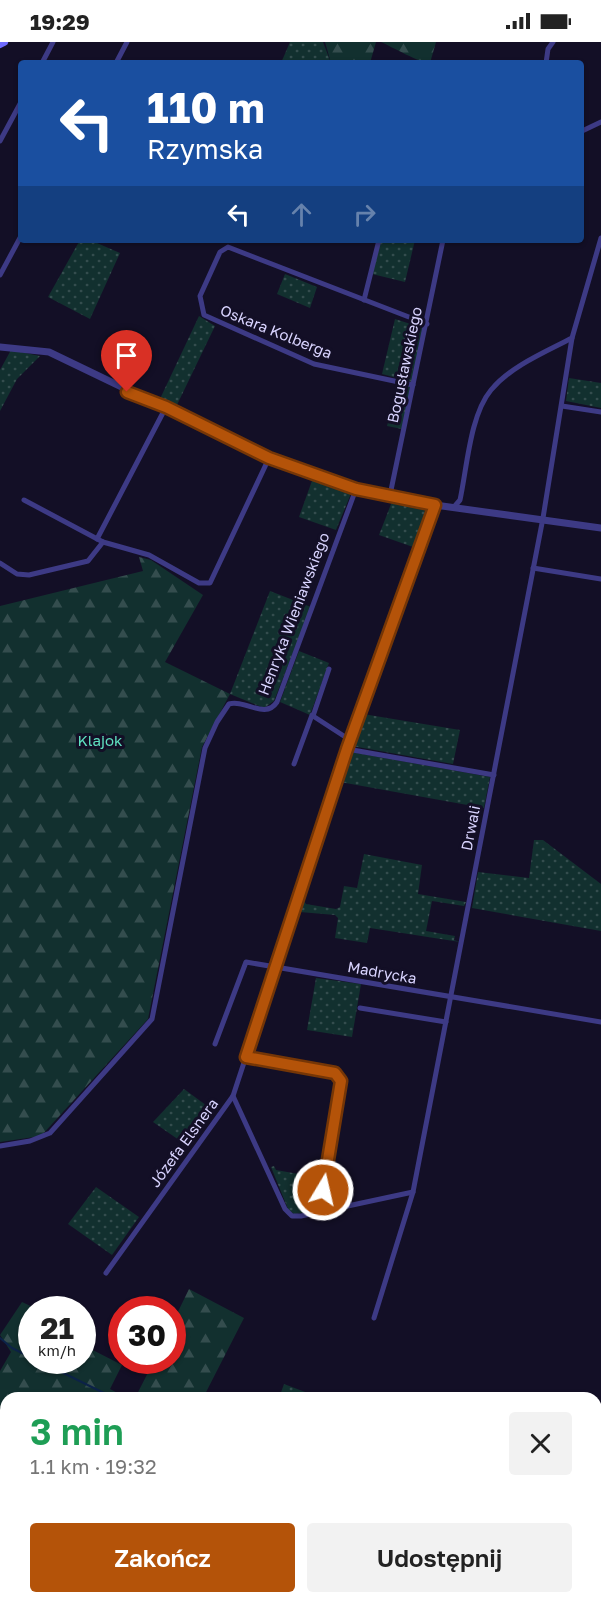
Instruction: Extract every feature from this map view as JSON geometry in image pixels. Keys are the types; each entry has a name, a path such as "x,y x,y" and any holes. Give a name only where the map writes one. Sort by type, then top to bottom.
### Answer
{"street":[{"path":"44,60 53,42"},
{"path":"118,60 127,42"},
{"path":"546,60 548,49 553,42"},
{"path":"0,141 18,108"},
{"path":"584,130 601,122"},
{"path":"454,507 460,500 478,415 492,388 527,361 572,338 601,238"},
{"path":"0,275 18,242"},
{"path":"364,300 379,243"},
{"name":"Bogusławskiego","path":"390,495 442,243"},
{"name":"Oskara Kolberga","path":"413,385 314,364 204,315 200,296 220,252 228,247 427,324"},
{"name":"Drwali","path":"374,1318 413,1192 543,518 572,338"},
{"path":"0,347 49,352 127,392 166,407 269,458 356,489 435,505 543,518 601,528"},
{"path":"562,406 601,412"},
{"path":"97,539 166,407"},
{"path":"24,500 103,542 149,555 199,583 210,583 269,458"},
{"name":"Henryka Wieniawskiego","path":"0,1146 30,1141 50,1133 152,1018 205,748 217,722 229,704 238,702 269,710 276,702 356,489"},
{"name":"Józefa Elsnera","path":"106,1273 233,1096 350,740 435,505"},
{"path":"0,563 17,574 29,575 88,561 103,542"},
{"path":"533,568 601,579"},
{"path":"294,764 329,669"},
{"path":"313,713 315,719 350,740"},
{"path":"347,749 494,775"},
{"name":"Madrycka","path":"215,1044 243,964 277,966 601,1022"},
{"path":"360,1008 446,1022"},
{"path":"246,1057 335,1073 341,1081 319,1213"},
{"path":"233,1096 287,1212 297,1217 413,1192"}],"green space":[{"path":"290,42 323,42 330,60 282,60"},
{"path":"325,42 376,42 371,60 330,60"},
{"path":"381,42 436,42 431,60 413,58"},
{"path":"78,243 97,243 120,253 90,319 48,297"},
{"path":"380,243 414,243 405,282 372,274"},
{"path":"285,274 317,287 310,308 277,294"},
{"path":"199,316 215,326 175,409 159,401"},
{"path":"395,319 423,328 412,382 382,374"},
{"path":"11,350 40,356 17,379 0,411 0,370"},
{"path":"569,378 601,383 601,408 566,401"},
{"path":"397,384 410,387 402,429 387,426"},
{"path":"313,478 352,491 336,530 299,517"},
{"path":"393,499 430,506 413,547 379,535"},
{"name":"Klajok","path":"139,557 151,560 203,595 165,662 230,694 202,747 148,1019 41,1136 0,1142 0,606 143,571"},
{"path":"270,591 311,607 274,701 264,708 230,694"},
{"path":"299,651 329,663 310,715 280,702"},
{"path":"363,714 460,730 453,764 352,746"},
{"path":"351,752 490,777 484,808 340,782"},
{"path":"534,840 543,840 601,884 601,931 472,908 478,872 529,878"},
{"path":"364,854 422,865 418,894 466,902 464,906 432,901 426,931 455,936 454,940 460,942 370,928 367,943 335,938 338,918 335,915 300,912 304,901 306,904 336,909 340,907 344,886 357,888"},
{"path":"316,978 361,984 352,1037 307,1030"},
{"path":"184,1089 214,1111 189,1147 153,1122"},
{"path":"274,1166 276,1170 321,1178 315,1211 294,1214 288,1209 271,1167"},
{"path":"96,1187 139,1217 112,1255 68,1224"},
{"path":"189,1289 244,1318 206,1392 138,1392 147,1374 186,1374 186,1296"},
{"path":"18,1308 18,1374 96,1374 96,1352 108,1358 108,1374 118,1374 110,1389 116,1392 0,1392 0,1371 11,1352 0,1335"},
{"path":"284,1384 305,1392 281,1392"}],"waterway":[{"path":"0,1338 18,1351"},
{"path":"65,1374 102,1392"}],"route":[{"path":"127,392 166,407 219,436 269,458 356,489 435,505 347,749 246,1057 335,1073 341,1081 323,1190"}]}
